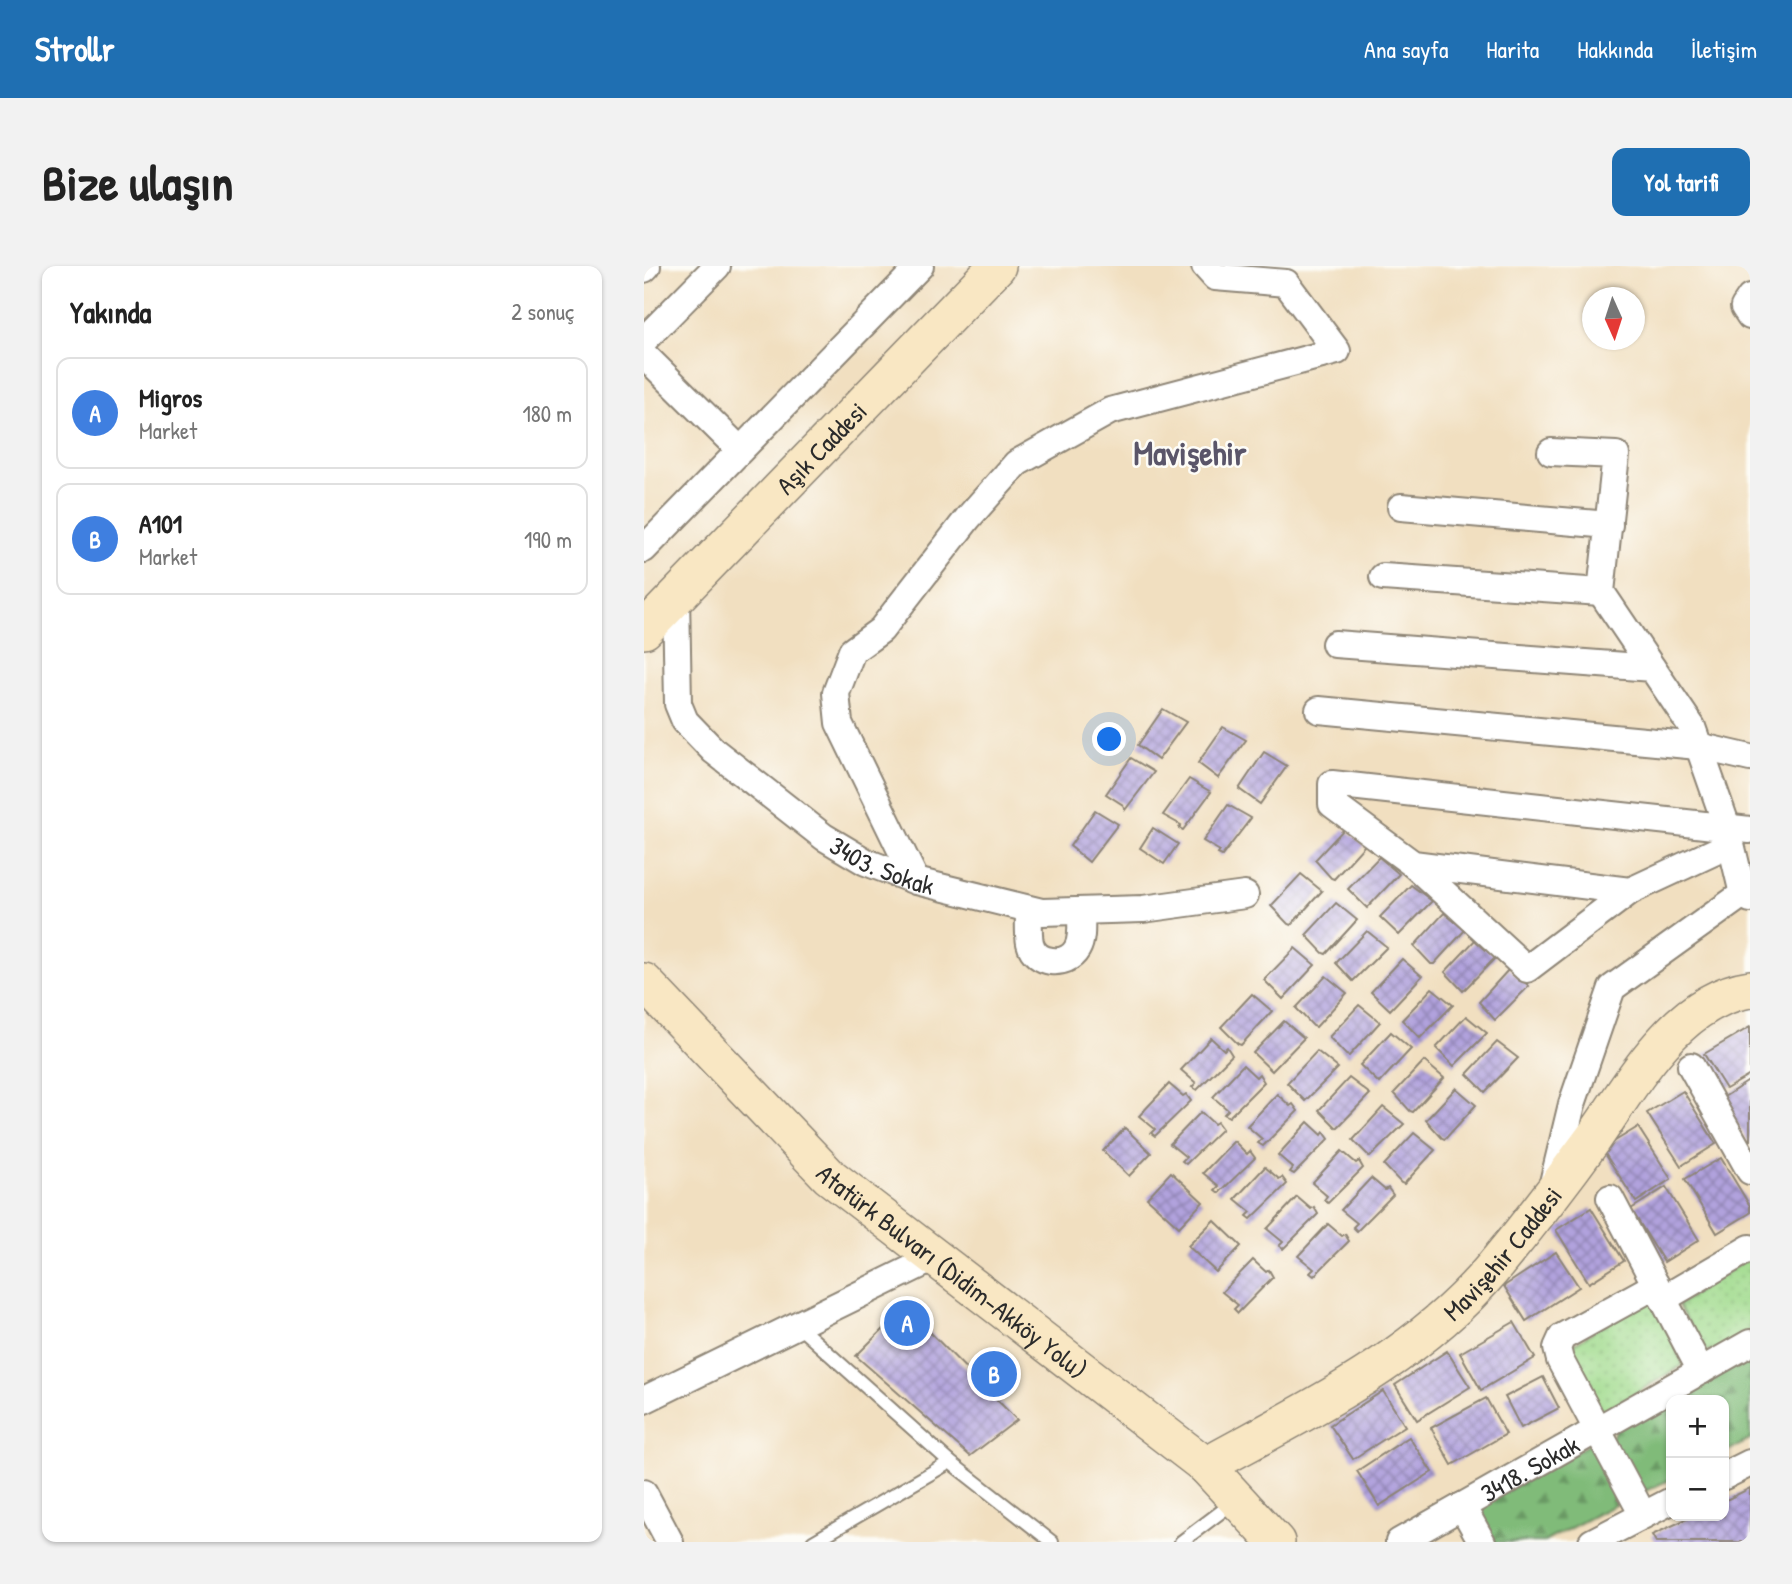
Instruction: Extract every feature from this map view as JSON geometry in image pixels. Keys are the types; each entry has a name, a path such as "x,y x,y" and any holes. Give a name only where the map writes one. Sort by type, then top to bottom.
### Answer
{"street":[{"path":"717,266 645,342 740,450"},
{"path":"644,548 920,266"},
{"name":"Aşık Caddesi","path":"644,630 997,266"},
{"path":"916,881 839,723 836,692 845,663 860,643 881,630 968,518 1017,463 1110,411 1337,351 1286,283 1215,277 1205,266"},
{"path":"1750,298 1744,307 1750,316"},
{"path":"1550,1196 1572,1104 1612,988 1746,896 1736,834 1692,727 1601,592 1616,455 1551,452"},
{"path":"1401,507 1609,525"},
{"path":"1383,577 1601,592"},
{"name":"3403. Sokak","path":"676,596 678,704 685,721 715,751 824,837 866,862 916,881 1029,910 1081,912 1143,909 1245,895"},
{"path":"1335,644 1652,668"},
{"path":"1320,710 1698,746 1750,758"},
{"path":"1332,784 1736,834 1630,891 1527,969 1413,864 1332,804 1332,784"},
{"path":"1413,864 1630,891"},
{"path":"1029,910 1030,944 1041,958 1056,962 1071,956 1077,950 1081,912"},
{"name":"Atatürk Bulvarı (Didim-Akköy Yolu)","path":"644,982 829,1176 1206,1466 1276,1542"},
{"name":"Mavişehir Caddesi","path":"1206,1466 1312,1407 1419,1339 1467,1297 1550,1196 1620,1098 1670,1036 1717,1000 1750,989"},
{"path":"1691,1066 1750,1171"},
{"path":"1610,1198 1701,1371"},
{"path":"1596,1430 1560,1360 1557,1348 1562,1337 1750,1248"},
{"path":"644,1400 934,1258"},
{"name":"3418. Sokak","path":"1399,1542 1750,1343"},
{"name":"3418. Sokak","path":"1596,1430 1643,1515"},
{"path":"1729,1474 1750,1463"},
{"path":"644,1493 670,1542"},
{"path":"1592,1542 1666,1504"},
{"name":"3418. Sokak","path":"1462,1506 1482,1542"}],"lane":[{"path":"797,1325 950,1462 1052,1542"},
{"path":"813,1542 950,1462"},
{"path":"1181,1542 1237,1500"}],"green space":[{"path":"1750,1257 1750,1332 1715,1352 1705,1350 1678,1305"},
{"path":"1642,1301 1658,1303 1683,1365 1607,1410 1597,1409 1567,1348"},
{"path":"1750,1351 1750,1440 1729,1450 1729,1395 1671,1395"},
{"path":"1666,1398 1666,1481 1641,1493 1611,1439 1619,1424"},
{"path":"1591,1443 1620,1502 1544,1542 1495,1542 1477,1508"}],"building":[{"path":"1163,709 1186,722 1158,760 1138,745"},
{"path":"1223,727 1246,740 1218,778 1198,763"},
{"path":"1264,752 1287,766 1260,804 1239,789"},
{"path":"1131,758 1154,772 1125,810 1123,805 1106,794"},
{"path":"1189,779 1211,792 1183,830 1179,828 1181,825 1163,815"},
{"path":"1228,805 1251,818 1222,856 1218,854 1220,851 1203,841"},
{"path":"1095,810 1118,824 1089,862 1070,846"},
{"path":"1153,828 1178,844 1164,864 1140,848"},
{"path":"1344,829 1365,845 1334,879 1315,860"},
{"path":"1379,857 1399,874 1367,908 1348,889"},
{"path":"1301,874 1322,891 1291,925 1271,906"},
{"path":"1411,885 1432,901 1399,935 1380,917"},
{"path":"1336,903 1357,920 1326,954 1306,935"},
{"path":"1444,913 1465,930 1434,964 1431,964 1414,946"},
{"path":"1367,931 1387,947 1353,981 1336,963"},
{"path":"1475,940 1496,957 1463,991 1445,972"},
{"path":"1295,948 1315,965 1283,999 1264,980"},
{"path":"1402,959 1422,976 1390,1010 1371,992"},
{"path":"1509,969 1529,986 1495,1020 1479,1002"},
{"path":"1326,976 1347,993 1316,1027 1296,1008"},
{"path":"1432,988 1453,1005 1420,1038 1402,1020"},
{"path":"1252,994 1272,1011 1241,1045 1221,1027"},
{"path":"1359,1005 1380,1022 1349,1056 1329,1037"},
{"path":"1466,1016 1487,1033 1454,1066 1436,1048"},
{"path":"1284,1021 1304,1038 1272,1071 1253,1053"},
{"path":"1750,1027 1750,1075 1726,1089 1704,1054"},
{"path":"1391,1032 1411,1049 1379,1083 1360,1065"},
{"path":"1211,1038 1224,1050 1227,1047 1232,1055 1197,1090 1192,1087 1196,1083 1181,1070"},
{"path":"1497,1042 1518,1058 1485,1092 1467,1074"},
{"path":"1317,1051 1338,1068 1305,1101 1287,1083"},
{"path":"1424,1061 1444,1078 1413,1112 1394,1093"},
{"path":"1243,1065 1256,1077 1259,1074 1264,1082 1229,1117 1224,1114 1228,1110 1213,1097"},
{"path":"1349,1078 1370,1094 1337,1128 1319,1110"},
{"path":"1750,1080 1750,1144 1721,1099"},
{"path":"1169,1084 1183,1096 1186,1094 1191,1101 1155,1136 1151,1133 1155,1129 1139,1116"},
{"path":"1456,1088 1476,1105 1445,1139 1426,1120"},
{"path":"1683,1091 1716,1144 1681,1166 1647,1113"},
{"path":"1277,1094 1290,1106 1293,1104 1298,1111 1263,1146 1258,1143 1262,1139 1247,1126"},
{"path":"1383,1107 1404,1124 1370,1157 1353,1140"},
{"path":"1201,1112 1214,1124 1217,1122 1222,1129 1186,1164 1182,1161 1186,1157 1170,1144"},
{"path":"1308,1122 1322,1135 1324,1132 1329,1139 1294,1174 1290,1172 1293,1168 1278,1155"},
{"path":"1638,1127 1671,1179 1636,1202 1602,1149"},
{"path":"1125,1128 1151,1153 1129,1176 1103,1151"},
{"path":"1414,1133 1435,1150 1404,1184 1384,1165"},
{"path":"1234,1141 1247,1154 1250,1151 1255,1158 1219,1193 1215,1190 1219,1186 1203,1173"},
{"path":"1342,1151 1356,1163 1359,1161 1363,1168 1328,1203 1324,1200 1327,1196 1312,1183"},
{"path":"1721,1158 1750,1206 1750,1213 1717,1233 1685,1179"},
{"path":"1265,1167 1279,1179 1282,1177 1287,1184 1251,1219 1247,1216 1251,1212 1235,1199"},
{"path":"1171,1172 1203,1202 1179,1227 1147,1198"},
{"path":"1371,1178 1385,1190 1388,1188 1393,1195 1357,1231 1353,1227 1357,1223 1341,1210"},
{"path":"1666,1187 1699,1240 1664,1262 1631,1209"},
{"path":"1297,1197 1311,1209 1314,1207 1318,1214 1283,1249 1279,1246 1283,1242 1267,1229"},
{"path":"1591,1208 1624,1261 1589,1283 1556,1230"},
{"path":"1214,1220 1241,1246 1216,1272 1188,1246"},
{"path":"1328,1224 1342,1236 1345,1234 1349,1241 1314,1276 1310,1273 1314,1269 1298,1256"},
{"path":"1556,1252 1579,1287 1526,1321 1504,1286"},
{"path":"1253,1260 1266,1272 1269,1270 1273,1277 1238,1313 1234,1309 1238,1305 1222,1292"},
{"path":"905,1307 1017,1420 970,1456 856,1356"},
{"path":"1514,1322 1535,1358 1481,1390 1460,1353"},
{"path":"1447,1351 1470,1387 1417,1420 1395,1385"},
{"path":"1543,1377 1559,1408 1521,1428 1505,1397"},
{"path":"1383,1391 1405,1426 1353,1459 1330,1425"},
{"path":"1486,1398 1506,1434 1452,1465 1431,1428"},
{"path":"1409,1437 1432,1472 1379,1506 1357,1471"},
{"path":"1750,1488 1750,1542 1656,1542 1652,1535 1682,1521 1729,1521 1729,1498"}],"place":[{"name":"Migros","path":"907,1323"},
{"name":"A101","path":"994,1374"}],"district":[{"name":"Mavişehir","path":"1190,453"}]}
